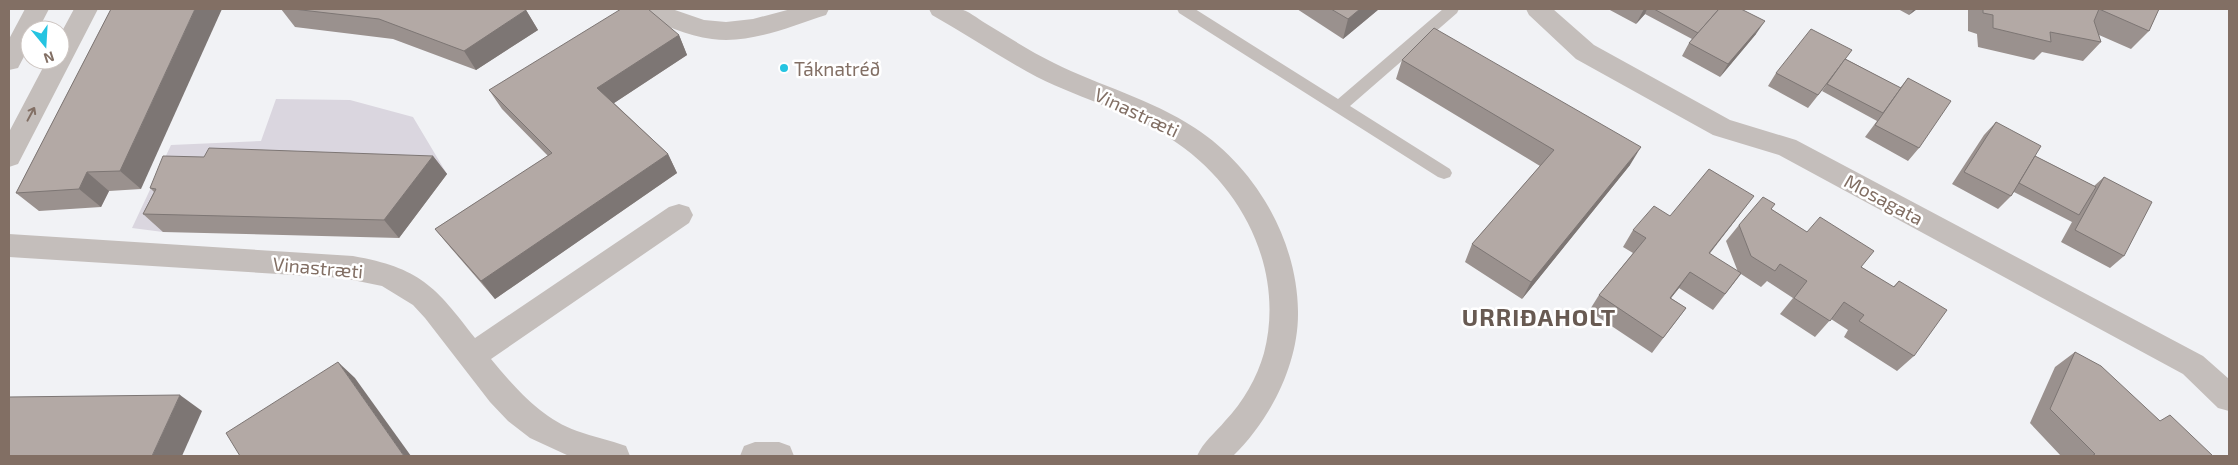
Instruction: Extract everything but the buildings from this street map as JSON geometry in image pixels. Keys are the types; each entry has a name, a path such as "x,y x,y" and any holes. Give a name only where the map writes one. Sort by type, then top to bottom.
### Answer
{"street":[{"path":"9,61 37,9"},
{"path":"70,40 86,9"},
{"path":"647,9 694,26 712,30 732,31 769,25 817,9"},
{"name":"Vinastræti","path":"941,9 1045,70 1161,120 1189,137 1214,156 1236,179 1254,205 1269,233 1279,263 1284,295 1284,326 1277,357 1266,386 1249,416 1225,445 1212,456"},
{"name":"Mosagata","path":"1538,9 1585,52 1722,128 1787,147 2193,365 2229,398"},
{"path":"9,157 54,70"},
{"path":"472,356 679,214"},
{"name":"Vinastræti","path":"9,246 343,266 371,270 396,279 418,292 436,308 472,356 520,413 540,427 579,446 615,456"},
{"path":"755,456 779,456"}],"lane":[{"path":"1184,9 1444,173"},
{"path":"1340,107 1452,9"}],"shaded area":[{"path":"276,99 350,100 413,117 447,174 163,232 132,228 171,145 261,141"}],"place":[{"name":"Táknatréð","path":"784,68"}],"district":[{"name":"URRIÐAHOLT","path":"1539,316"}]}
